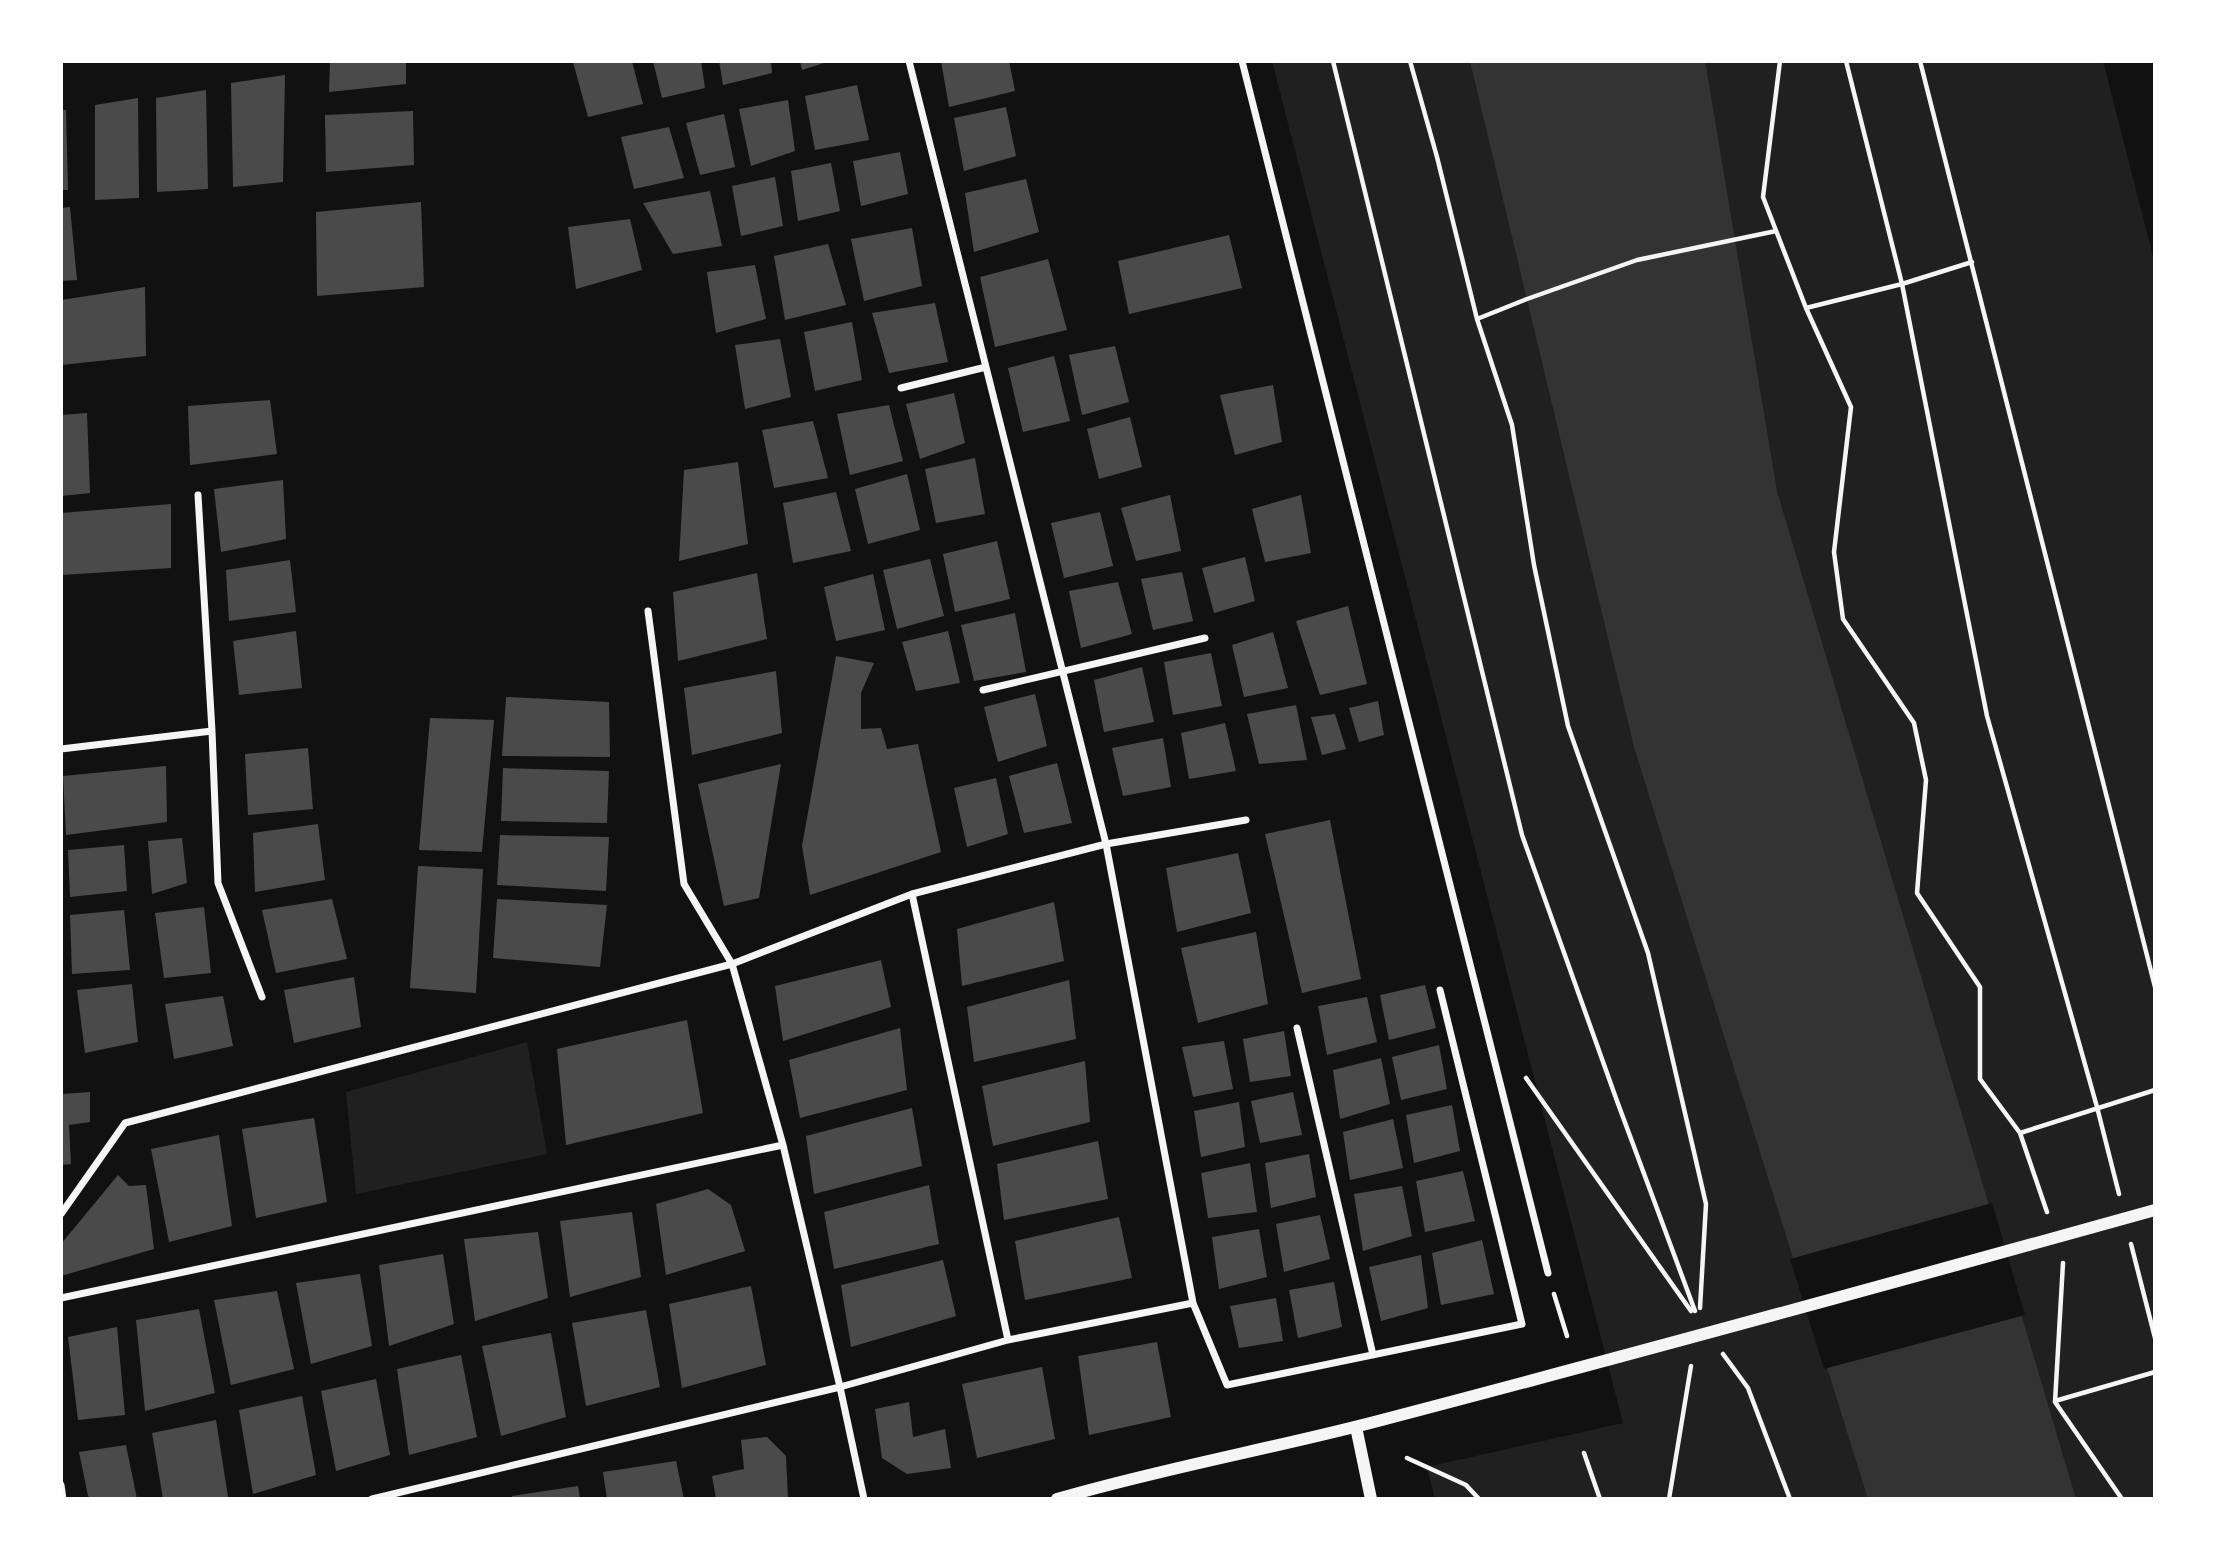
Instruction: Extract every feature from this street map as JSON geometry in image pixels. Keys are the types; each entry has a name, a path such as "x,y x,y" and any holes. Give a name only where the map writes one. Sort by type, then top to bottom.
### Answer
{"street":[{"path":"909,61 1106,844 1193,1303 1227,1385 1522,1324 1440,990"},
{"path":"1242,61 1548,1273"},
{"path":"901,388 986,367"},
{"path":"198,495 218,883 262,997"},
{"path":"648,611 684,884 732,964 783,1145 864,1499"},
{"path":"983,690 1205,638"},
{"path":"61,749 212,731"},
{"path":"61,1214 125,1123 732,964 912,894 1106,844 1246,820"},
{"path":"912,894 1007,1340"},
{"path":"1297,1028 1373,1355"},
{"path":"61,1298 783,1145"},
{"path":"1056,1499 1236,1453 1356,1427 1634,1354 2155,1210"},
{"path":"372,1499 840,1387 1007,1340 1193,1303"},
{"path":"1356,1427 1371,1499"},
{"path":"61,1485 63,1499"}],"path":[{"path":"1333,61 1522,835 1699,1321"},
{"path":"1410,61 1477,319 1512,425 1534,565 1568,726 1648,953 1706,1204 1699,1321"},
{"path":"1780,61 1763,197 1806,308 1850,407 1834,552 1843,618 1914,723 1926,780 1917,893 1980,987 1980,1079 2020,1133 2050,1220"},
{"path":"1846,61 1902,284 1987,716 2097,1107 2121,1202"},
{"path":"1920,61 2155,987"},
{"path":"1477,319 1637,260 1776,231"},
{"path":"1806,308 1902,284 1972,262"},
{"path":"1525,1076 1699,1321"},
{"path":"2020,1133 2155,1090"},
{"path":"2131,1243 2155,1338"},
{"path":"2064,1258 2054,1402 2122,1499"},
{"path":"1548,1273 1567,1336"},
{"path":"1715,1343 1748,1388 1790,1499"},
{"path":"1669,1499 1692,1362"},
{"path":"2054,1402 2155,1372"},
{"path":"1584,1452 1600,1499"},
{"path":"1407,1458 1466,1485 1479,1499"}],"shaded area":[{"path":"1272,61 2103,61 2155,264 2155,1499 1435,1499 1427,1467 1623,1423"},
{"path":"1470,61 1705,61 1777,491 2076,1499 1868,1499 1634,747"},
{"path":"527,1042 547,1154 356,1194 346,1092"}],"pier":[{"path":"1992,1203 2025,1315 1824,1369 1790,1259"}],"building":[{"path":"330,61 406,61 406,84 329,92"},
{"path":"632,61 643,104 588,117 573,62"},
{"path":"653,61 701,61 705,88 662,98"},
{"path":"719,61 771,61 772,73 723,85"},
{"path":"800,61 827,61 827,62 802,70"},
{"path":"941,61 1009,61 1015,91 949,107"},
{"path":"285,75 283,182 233,187 231,83"},
{"path":"857,85 869,140 815,150 805,96"},
{"path":"206,90 208,189 157,192 156,98"},
{"path":"138,98 139,198 95,200 95,105"},
{"path":"788,100 795,151 751,166 739,109"},
{"path":"1006,107 1016,156 964,171 954,118"},
{"path":"61,110 66,110 68,190 61,190"},
{"path":"413,111 414,165 326,172 325,115"},
{"path":"724,114 735,167 700,175 686,123"},
{"path":"669,127 684,178 634,189 621,137"},
{"path":"900,152 908,194 861,206 853,161"},
{"path":"831,163 840,211 798,221 791,171"},
{"path":"775,177 783,226 741,236 732,186"},
{"path":"1026,179 1039,232 974,252 965,193"},
{"path":"710,191 722,246 673,254 643,203"},
{"path":"421,202 424,287 317,296 316,212"},
{"path":"70,207 77,280 61,281 61,208"},
{"path":"630,219 642,270 576,289 568,227"},
{"path":"912,228 922,286 864,301 851,239"},
{"path":"1229,235 1242,288 1129,314 1118,261"},
{"path":"828,244 846,305 785,320 774,256"},
{"path":"1048,259 1067,330 995,347 980,277"},
{"path":"755,265 766,319 716,333 707,272"},
{"path":"145,287 146,356 61,365 61,300"},
{"path":"935,303 948,362 889,373 872,313"},
{"path":"852,322 862,380 815,391 804,332"},
{"path":"780,339 791,397 745,409 735,345"},
{"path":"1115,346 1129,402 1082,415 1069,355"},
{"path":"1054,356 1070,421 1023,432 1008,368"},
{"path":"1273,385 1282,442 1235,455 1220,395"},
{"path":"954,393 965,443 920,459 906,404"},
{"path":"270,400 277,454 190,465 188,406"},
{"path":"889,405 903,461 850,475 837,414"},
{"path":"87,413 90,493 61,496 61,415"},
{"path":"1130,417 1142,467 1099,479 1087,429"},
{"path":"813,421 828,478 774,488 762,430"},
{"path":"975,458 985,514 936,523 925,469"},
{"path":"738,462 748,544 679,561 684,470"},
{"path":"907,474 920,530 868,544 855,489"},
{"path":"283,480 286,539 221,552 214,489"},
{"path":"836,492 851,551 793,563 783,503"},
{"path":"1170,495 1181,551 1136,561 1121,508"},
{"path":"1301,495 1311,553 1265,562 1252,509"},
{"path":"171,504 171,568 61,575 61,513"},
{"path":"1100,512 1113,566 1064,578 1051,523"},
{"path":"997,541 1010,599 955,612 943,554"},
{"path":"1245,557 1255,601 1214,613 1202,568"},
{"path":"930,559 944,616 897,629 883,570"},
{"path":"290,560 296,612 229,621 226,570"},
{"path":"1182,572 1193,621 1153,630 1141,579"},
{"path":"757,573 767,639 678,661 673,592"},
{"path":"873,574 885,630 836,641 824,587"},
{"path":"1118,582 1132,634 1081,648 1069,591"},
{"path":"1348,606 1367,684 1320,695 1296,621"},
{"path":"1015,613 1026,672 974,681 961,625"},
{"path":"296,631 302,688 239,695 233,641"},
{"path":"948,631 960,683 916,691 902,642"},
{"path":"1273,632 1288,688 1244,697 1232,645"},
{"path":"1211,653 1222,706 1173,715 1164,662"},
{"path":"836,656 874,663 861,693 861,729 881,728 887,749 918,744 941,852 810,895 802,846"},
{"path":"1142,667 1154,722 1104,732 1094,680"},
{"path":"776,671 782,733 692,755 684,688"},
{"path":"1035,694 1047,746 998,762 984,707"},
{"path":"506,697 609,702 610,757 502,756"},
{"path":"1378,701 1384,735 1359,742 1349,708"},
{"path":"1296,705 1307,760 1259,764 1247,714"},
{"path":"1335,714 1346,749 1322,755 1311,717"},
{"path":"430,718 494,720 482,852 419,850"},
{"path":"1225,723 1236,771 1189,779 1181,733"},
{"path":"1163,738 1171,787 1123,796 1112,748"},
{"path":"308,748 313,809 248,815 245,754"},
{"path":"1057,763 1072,823 1024,833 1009,776"},
{"path":"781,764 759,898 724,906 698,784"},
{"path":"166,766 167,822 66,835 63,776"},
{"path":"503,768 609,771 607,823 501,821"},
{"path":"996,778 1008,834 967,847 954,788"},
{"path":"1330,820 1361,979 1302,993 1265,834"},
{"path":"318,824 325,880 255,892 253,833"},
{"path":"500,835 609,837 606,891 497,885"},
{"path":"182,838 187,883 152,894 148,841"},
{"path":"124,845 127,891 70,897 68,850"},
{"path":"1238,853 1251,913 1177,932 1166,868"},
{"path":"418,866 483,869 476,993 410,988"},
{"path":"332,899 347,959 276,973 262,910"},
{"path":"497,899 607,905 600,967 493,958"},
{"path":"1054,902 1064,961 962,986 957,929"},
{"path":"204,907 211,973 164,978 155,913"},
{"path":"124,910 130,970 72,974 70,915"},
{"path":"1256,932 1268,1004 1198,1023 1181,948"},
{"path":"881,960 891,1007 783,1041 775,986"},
{"path":"354,977 361,1027 294,1043 284,990"},
{"path":"1069,980 1076,1039 974,1062 967,1007"},
{"path":"132,984 138,1042 85,1053 77,990"},
{"path":"1425,985 1436,1028 1389,1040 1380,995"},
{"path":"223,996 233,1046 174,1059 165,1004"},
{"path":"1367,997 1377,1042 1327,1055 1318,1006"},
{"path":"687,1020 703,1113 566,1145 557,1049"},
{"path":"900,1028 907,1090 800,1118 789,1060"},
{"path":"1284,1031 1291,1076 1250,1082 1243,1039"},
{"path":"1224,1041 1233,1089 1193,1097 1182,1047"},
{"path":"1439,1045 1447,1089 1401,1100 1392,1057"},
{"path":"1381,1058 1390,1104 1340,1119 1333,1070"},
{"path":"1085,1061 1090,1122 993,1146 982,1086"},
{"path":"90,1092 90,1122 69,1125 71,1164 61,1165 61,1094"},
{"path":"1293,1092 1302,1135 1260,1143 1251,1101"},
{"path":"1239,1102 1245,1147 1201,1157 1194,1111"},
{"path":"1452,1105 1460,1151 1414,1163 1406,1115"},
{"path":"912,1108 922,1166 814,1194 806,1136"},
{"path":"314,1118 327,1202 256,1218 242,1129"},
{"path":"1393,1119 1403,1168 1350,1180 1343,1132"},
{"path":"219,1135 232,1226 169,1242 151,1149"},
{"path":"1098,1141 1108,1199 1004,1220 997,1164"},
{"path":"1309,1154 1316,1197 1271,1208 1265,1163"},
{"path":"1250,1163 1257,1212 1208,1218 1201,1173"},
{"path":"1463,1171 1475,1221 1425,1232 1416,1181"},
{"path":"118,1175 129,1186 146,1185 154,1249 61,1276 61,1244"},
{"path":"929,1185 939,1244 834,1269 824,1212"},
{"path":"1402,1186 1412,1236 1363,1251 1354,1194"},
{"path":"708,1189 731,1205 745,1251 666,1275 656,1204"},
{"path":"632,1212 641,1277 570,1297 560,1221"},
{"path":"1320,1215 1330,1259 1284,1272 1276,1224"},
{"path":"1119,1217 1132,1278 1025,1300 1015,1241"},
{"path":"1259,1229 1267,1277 1219,1289 1212,1237"},
{"path":"538,1232 548,1298 475,1321 464,1239"},
{"path":"1482,1240 1494,1294 1441,1305 1432,1253"},
{"path":"443,1254 454,1324 389,1346 379,1265"},
{"path":"1421,1255 1428,1308 1381,1321 1369,1267"},
{"path":"943,1260 956,1316 851,1347 841,1285"},
{"path":"360,1274 372,1346 311,1364 296,1283"},
{"path":"1334,1282 1342,1327 1298,1338 1289,1290"},
{"path":"751,1286 766,1365 682,1388 669,1304"},
{"path":"277,1291 294,1369 231,1385 214,1300"},
{"path":"1276,1298 1283,1341 1239,1348 1230,1306"},
{"path":"199,1309 215,1393 145,1411 136,1320"},
{"path":"646,1310 660,1387 586,1406 572,1323"},
{"path":"117,1327 125,1415 78,1420 68,1337"},
{"path":"551,1333 566,1417 501,1436 482,1346"},
{"path":"1157,1342 1171,1417 1089,1435 1078,1356"},
{"path":"461,1355 477,1437 409,1455 397,1369"},
{"path":"1042,1367 1055,1439 977,1458 962,1384"},
{"path":"376,1379 390,1455 336,1471 321,1391"},
{"path":"302,1396 316,1475 253,1494 239,1410"},
{"path":"909,1402 913,1437 945,1429 951,1468 907,1474 882,1458 875,1409"},
{"path":"216,1420 228,1497 163,1499 152,1433"},
{"path":"767,1437 786,1456 788,1499 716,1499 712,1476 744,1469 741,1440"},
{"path":"126,1445 137,1499 92,1499 88,1496 79,1452"},
{"path":"676,1461 684,1499 607,1499 603,1472"},
{"path":"578,1486 580,1499 513,1499 512,1496"}]}
